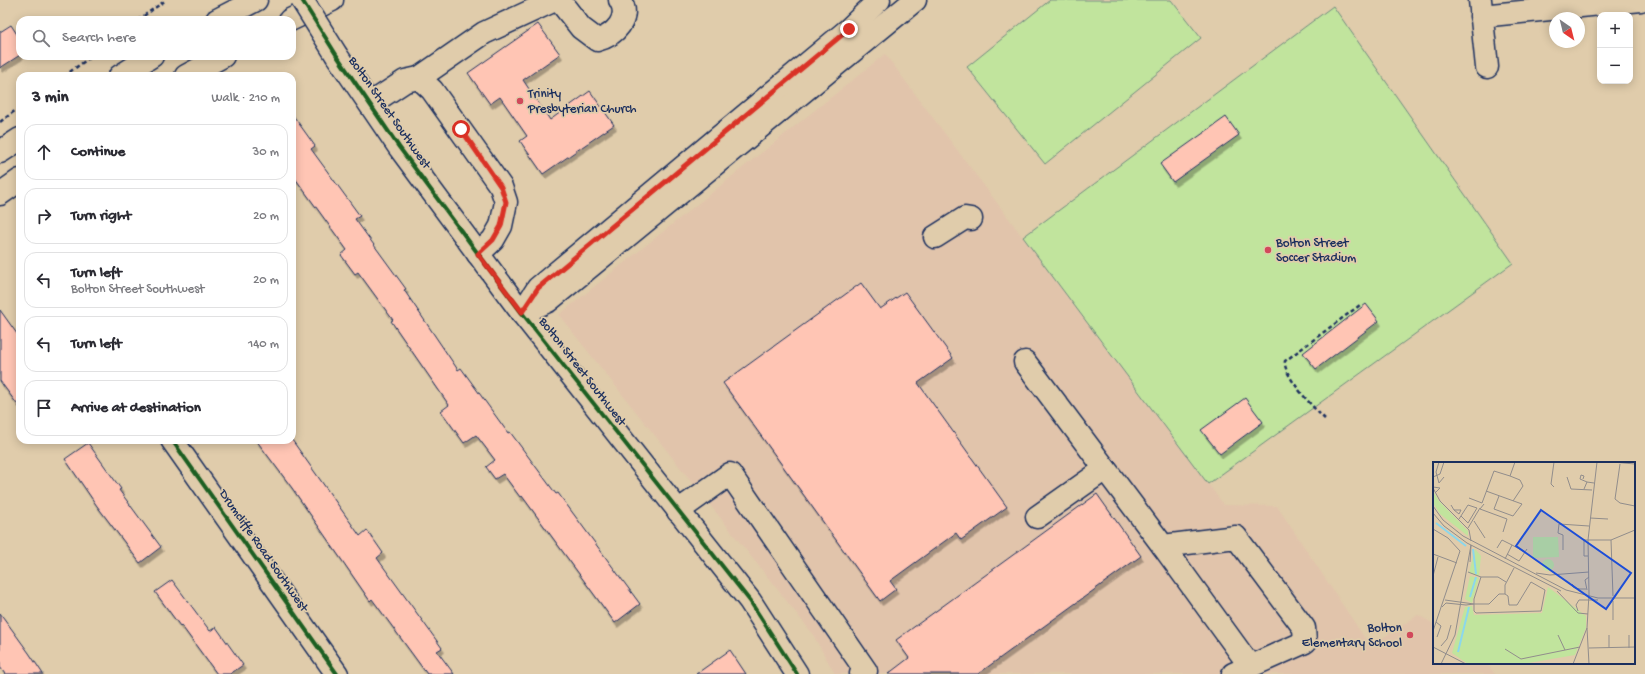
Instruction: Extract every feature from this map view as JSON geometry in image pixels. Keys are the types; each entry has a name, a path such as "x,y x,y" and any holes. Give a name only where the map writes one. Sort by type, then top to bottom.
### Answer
{"main road":[{"path":"207,16 226,0"},
{"path":"225,16 256,0"},
{"name":"Bolton Street Southwest","path":"302,0 337,56 370,104 478,254 750,601 797,674"},
{"path":"296,17 332,0"},
{"path":"370,104 405,81 419,78 484,33 555,0"},
{"path":"558,0 581,28 597,40 606,38 612,34 621,24 624,14 623,4 620,0"},
{"path":"522,312 538,288 849,29 879,0"},
{"path":"522,312 548,301 915,0"},
{"path":"1486,67 1480,8 1641,0"},
{"path":"126,72 146,60"},
{"path":"193,72 216,60"},
{"path":"419,78 432,90 501,187 506,202 501,226 493,240 478,254"},
{"path":"0,152 16,142"},
{"path":"0,194 16,183"},
{"path":"935,237 964,218 971,219"},
{"path":"1025,362 1163,546 1241,670 1305,642 1304,628 1236,537 1163,546"},
{"name":"Drumcliffe Road Southwest","path":"175,444 337,674"},
{"path":"1037,516 1105,469"},
{"path":"678,511 730,474 866,671 861,674"}],"path":[{"path":"144,16 166,0"},
{"path":"70,72 86,60"},
{"path":"0,122 16,110"},
{"path":"1325,419 1315,410 1288,373 1284,365 1285,361 1360,305"}],"shaded area":[{"path":"885,54 1224,505 1277,506 1370,646 1418,615 1433,623 1433,664 1487,664 1495,674 835,674 812,633 559,315"}],"green space":[{"path":"1050,0 1171,0 1201,38 1045,164 967,67"},
{"name":"Bolton Street Soccer Stadium","path":"1333,6 1513,263 1208,484 1023,237"}],"building":[{"name":"Trinity Presbyterian Church","path":"538,24 560,54 523,80 550,120 590,91 614,125 543,174 520,141 527,136 500,97 490,104 468,73"},
{"path":"11,25 16,33 16,58 0,68 0,32"},
{"path":"1226,117 1239,135 1173,182 1160,164"},
{"path":"296,120 315,146 311,149 360,216 355,219 406,289 404,290 458,370 461,368 508,433 510,432 556,494 558,493 640,604 615,623 522,496 520,497 503,474 495,479 486,467 495,460 476,435 464,443 441,411 449,405 391,321 393,320 358,272 355,274 341,255 347,250 296,180"},
{"path":"861,283 880,309 905,292 953,358 918,383 1007,507 961,540 956,533 890,581 896,589 880,601 723,383"},
{"path":"1366,304 1379,321 1316,369 1303,353"},
{"path":"0,310 16,332 16,403 0,381"},
{"path":"1245,398 1263,422 1220,454 1201,430"},
{"path":"89,444 121,489 119,490 161,547 140,563 97,506 65,459"},
{"path":"259,444 295,444 360,536 367,530 383,553 377,558 442,648 437,651 454,674 427,674 372,599 370,601 292,488"},
{"path":"1097,494 1141,556 978,674 888,674 909,658 896,640"},
{"path":"172,580 210,631 216,627 243,665 230,674 217,674 155,592"},
{"path":"0,613 43,674 5,674 0,667"},
{"path":"730,650 746,674 696,674"}],"cycle path":[{"path":"302,0 337,56 399,147 522,313 750,601 797,674"},
{"path":"175,444 337,674"}],"place":[{"name":"Trinity Presbyterian Church","path":"520,101"},
{"name":"Bolton Street Soccer Stadium","path":"1268,250"},
{"name":"Bolton Elementary School","path":"1410,635"}],"route":[{"path":"461,129 501,187 506,202 501,226 493,240 478,254 522,312 538,288 849,29"}]}
